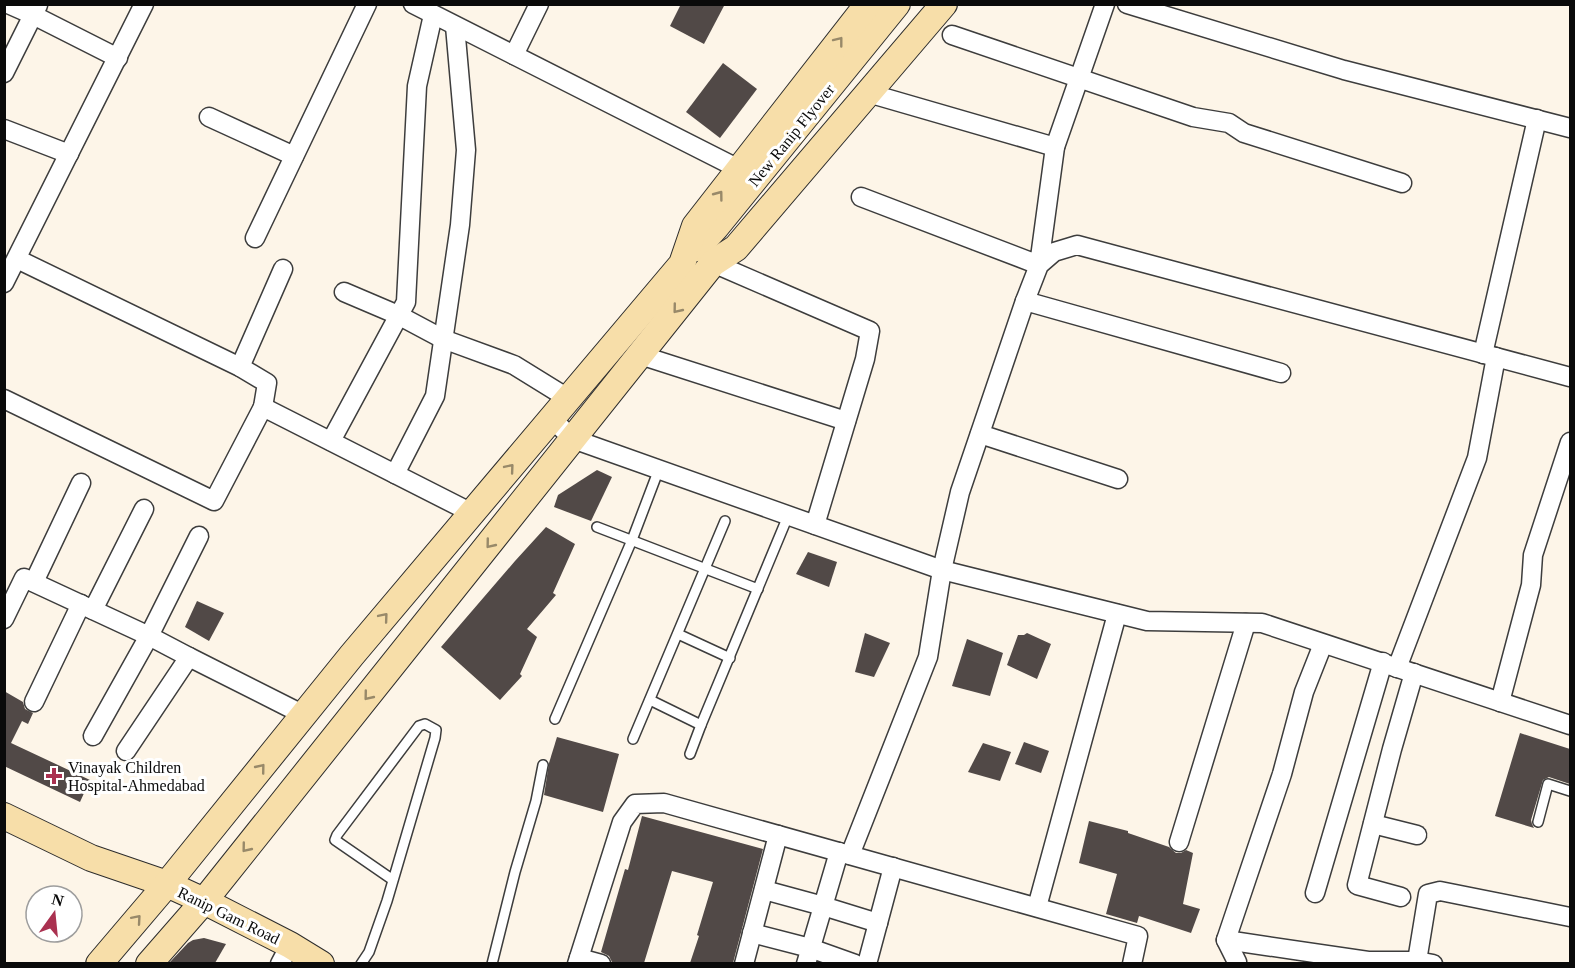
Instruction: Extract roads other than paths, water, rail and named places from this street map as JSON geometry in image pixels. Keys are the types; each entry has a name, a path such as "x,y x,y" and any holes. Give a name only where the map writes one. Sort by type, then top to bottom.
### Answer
{"main road":[{"path":"682,264 695,226 868,4"},
{"name":"New Ranip Flyover","path":"149,963 204,901 713,263 725,233 897,4"},
{"name":"New Ranip Flyover","path":"99,963 167,884 352,655 682,264 725,233 923,4"},
{"path":"713,263 736,248 944,4"},
{"name":"Ranip Gam Road","path":"4,816 91,858 167,884 204,901 285,954 321,963"}],"street":[{"path":"8,4 36,10 118,58"},
{"path":"4,283 144,4"},
{"path":"255,238 367,4"},
{"path":"413,4 739,169"},
{"path":"514,55 539,4"},
{"path":"808,956 823,906 844,853 928,657 942,570 960,492 1039,265 1055,147 1105,4"},
{"path":"1127,4 1344,70 1570,128"},
{"path":"4,73 36,10"},
{"path":"331,441 406,302 417,86 433,15"},
{"path":"394,474 435,396 460,225 466,150 455,26"},
{"path":"952,35 1193,117 1229,123 1244,133 1402,183"},
{"path":"868,93 1055,147"},
{"path":"209,117 294,156"},
{"path":"1315,893 1477,458 1489,355 1537,120"},
{"path":"4,129 69,154"},
{"path":"861,197 1039,265"},
{"path":"1039,265 1054,252 1077,245 1570,377"},
{"path":"4,399 214,501 263,407 267,383 240,367 17,259"},
{"path":"713,263 870,331 865,359 815,525"},
{"path":"240,367 283,269"},
{"path":"344,292 398,315 443,339 514,365 569,399"},
{"path":"1025,301 1281,373"},
{"path":"640,355 846,421"},
{"path":"263,407 472,513"},
{"path":"552,419 573,439 942,570 1147,621 1262,624 1570,725"},
{"path":"980,434 1118,479"},
{"path":"1500,702 1531,585 1533,555 1570,442"},
{"path":"34,582 81,483"},
{"path":"34,702 144,509"},
{"path":"93,736 149,636 199,536"},
{"path":"4,619 24,578 149,636 304,715"},
{"path":"1037,907 1117,614"},
{"path":"1179,842 1246,623"},
{"path":"1236,963 1226,940 1282,774 1304,692 1323,644"},
{"path":"126,751 189,657"},
{"path":"1398,668 1373,824 1357,885 1401,897"},
{"path":"601,963 578,961 622,822 635,804 664,802 1138,936 1132,963"},
{"path":"1373,824 1417,835"},
{"path":"744,963 778,835"},
{"path":"867,963 893,867"},
{"path":"764,890 878,923"},
{"path":"1226,940 1368,962 1425,962 1428,894 1440,891 1570,917"},
{"path":"752,933 808,956 855,963"}],"lane":[{"path":"555,719 632,540 659,469"},
{"path":"690,754 788,516"},
{"path":"633,739 725,520"},
{"path":"597,527 758,589"},
{"path":"678,634 730,658"},
{"path":"650,700 701,725"},
{"path":"361,963 369,952 393,880 435,738 436,730 425,724 419,726 335,840 393,880"},
{"path":"492,963 536,801 543,765"},
{"path":"1538,822 1548,784 1570,791"}],"place":[{"name":"Vinayak Children Hospital-Ahmedabad","path":"54,776"}]}
